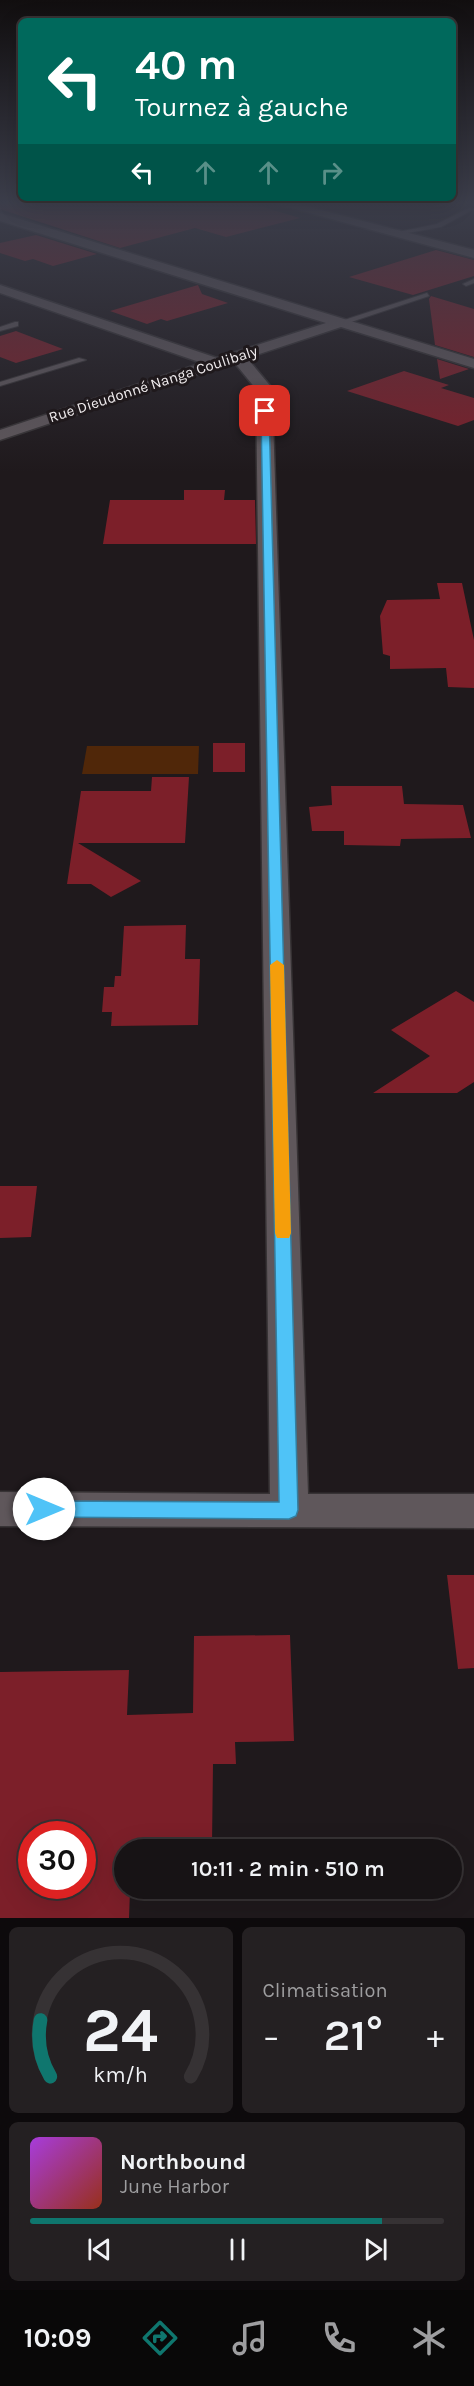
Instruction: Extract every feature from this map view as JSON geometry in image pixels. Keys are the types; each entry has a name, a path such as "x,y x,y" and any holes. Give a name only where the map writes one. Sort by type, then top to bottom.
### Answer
{"street":[{"path":"11,293 227,360 264,388 289,1510"},
{"path":"241,293 474,364"},
{"name":"Rue Dieudonné Nanga Coulibaly","path":"0,434 339,323"},
{"path":"0,1509 474,1511"}],"lane":[{"path":"339,323 427,295"},
{"path":"0,329 15,324"},
{"path":"0,384 82,360"}],"shaded area":[{"path":"87,746 199,746 198,774 82,774"}],"building":[{"path":"173,293 201,293 228,303 167,321 161,319 147,324 110,311"},
{"path":"431,296 474,309 474,357 435,345 429,299"},
{"path":"16,331 63,349 16,363 0,357 0,336"},
{"path":"437,359 469,369 440,379"},
{"path":"404,371 449,385 441,388 474,398 474,420 458,426 347,391"},
{"path":"184,490 225,490 224,500 255,500 256,544 103,544 110,500 184,500"},
{"path":"437,583 462,583 474,640 474,688 448,687 446,668 390,669 390,656 383,654 380,616 387,600 440,599"},
{"path":"213,743 245,743 245,772 213,772"},
{"path":"152,777 189,777 185,843 78,843 141,881 111,897 91,884 67,884 81,791 151,791"},
{"path":"331,786 402,786 404,804 463,805 471,838 401,839 400,846 344,845 344,831 312,831 309,807 332,805"},
{"path":"186,925 185,959 200,959 198,1025 111,1026 112,1012 102,1012 104,987 114,987 115,976 121,976 124,926"},
{"path":"456,991 474,1002 474,1082 457,1093 373,1093 430,1056 391,1030"},
{"path":"0,1186 37,1186 31,1237 0,1238"},
{"path":"447,1575 474,1575 474,1668 458,1669"},
{"path":"290,1635 294,1741 235,1742 236,1764 213,1764 212,1839 114,1839 114,1899 130,1899 129,1918 0,1918 0,1672 129,1670 127,1715 193,1713 194,1636"}],"slow traffic":[{"path":"277,965 283,1233"}],"route":[{"path":"44,1509 289,1510 265,411"}]}
